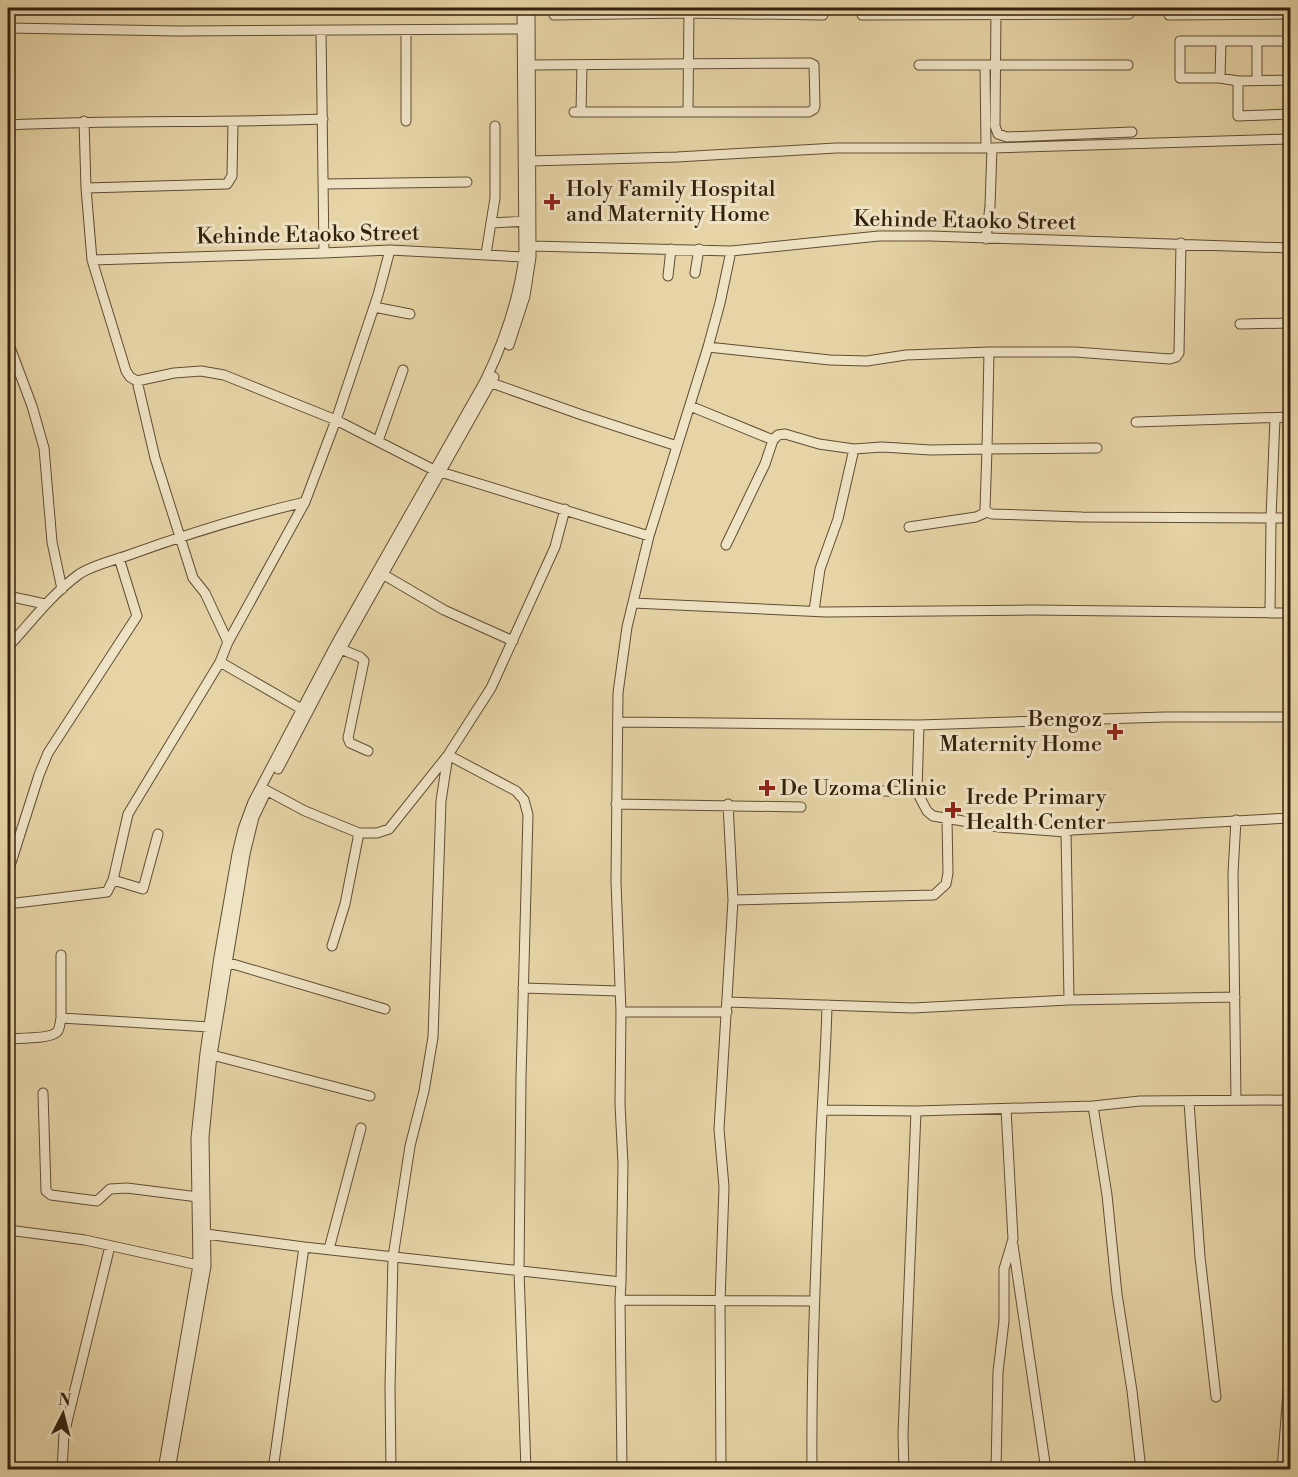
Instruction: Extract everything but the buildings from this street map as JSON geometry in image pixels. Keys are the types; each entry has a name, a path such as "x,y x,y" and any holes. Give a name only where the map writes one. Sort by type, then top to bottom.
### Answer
{"street":[{"path":"522,8 531,65 531,161 527,176"},
{"path":"163,1470 198,1264 196,1138 219,957 237,854 248,814 264,789 338,648 488,382 519,318 525,296 531,246 528,221 526,29 530,8"},
{"path":"554,15 689,10 823,15"},
{"path":"688,110 689,10"},
{"path":"862,15 996,11 1129,15"},
{"path":"996,11 995,126 998,134 1007,137 1132,132"},
{"path":"1169,15 1290,14"},
{"path":"8,28 321,31 526,29"},
{"path":"406,30 406,121"},
{"path":"321,31 325,184 324,253"},
{"path":"1290,41 1180,41 1180,78 1220,78 1238,81 1290,80"},
{"path":"1220,78 1221,41"},
{"path":"1257,41 1257,80"},
{"path":"531,65 810,63 814,65 815,106 814,110 809,112 688,110 578,112 582,65"},
{"path":"919,65 1128,65"},
{"path":"985,66 990,206 986,239"},
{"path":"1238,81 1238,116 1290,114"},
{"path":"8,124 84,121 233,123 323,119"},
{"path":"84,121 86,188 92,260 126,371 130,377 137,381 174,373 201,371 225,375 336,420 438,471 650,536"},
{"path":"86,188 227,184 232,176 233,123"},
{"path":"486,254 495,198 495,126"},
{"path":"531,161 677,157 836,148 989,148 1290,139"},
{"path":"325,184 467,182"},
{"path":"491,223 528,221"},
{"path":"488,382 504,342 519,291 528,221"},
{"name":"Kehinde Etaoko Street","path":"531,246 731,251 879,236 930,236 1290,248"},
{"path":"708,347 830,360 867,361 906,355 989,352 1076,352 1170,359 1179,353 1181,243"},
{"path":"668,276 672,249"},
{"path":"695,273 699,249"},
{"path":"8,904 107,892 113,880 128,814 220,662 228,642 305,502 336,420 374,307 390,250"},
{"name":"Kehinde Etaoko Street","path":"92,260 390,250 525,257"},
{"path":"622,1470 620,1300 623,1164 620,1104 621,1012 616,804 618,693 627,627 650,536 708,347 731,251"},
{"path":"374,307 410,314"},
{"path":"1240,324 1290,323"},
{"path":"8,342 32,406 44,448 52,542 62,589"},
{"path":"987,512 984,505 989,352"},
{"path":"378,441 403,370"},
{"path":"137,381 156,458 193,578 205,593 228,642"},
{"path":"488,382 582,416 677,446"},
{"path":"690,406 773,441"},
{"path":"1136,422 1290,417"},
{"path":"1270,613 1275,418"},
{"path":"726,545 765,464 773,441 778,435 785,434 829,446 854,449 882,447 931,450 1097,448"},
{"path":"814,611 820,569 838,519 854,449"},
{"path":"8,647 40,613 45,604 80,573 179,537 249,515 305,502"},
{"path":"264,789 304,811 359,833 389,830 448,755 491,688 555,547 565,509"},
{"path":"909,527 976,517 987,512 1082,517 1290,518"},
{"path":"8,872 43,764 137,616 119,558"},
{"path":"380,573 444,610 513,641"},
{"path":"8,596 45,604"},
{"path":"633,603 899,613 1032,610 1290,613"},
{"path":"338,648 364,661 348,738 350,743 368,751"},
{"path":"220,662 304,711"},
{"path":"618,722 920,725 1165,717 1290,717"},
{"path":"920,725 917,792 927,811 933,816 948,820 999,827 1066,832 1083,829 1290,818"},
{"path":"448,755 516,790 524,800 528,815 519,1271 526,1470"},
{"path":"391,1470 393,1257 410,1146 424,1091 433,1037 441,801 448,755"},
{"path":"170,1470 206,1266 204,1137 212,1055 245,854 264,789"},
{"path":"852,789 917,792"},
{"path":"616,804 728,804 801,807"},
{"path":"721,1470 720,1302 724,1187 719,1129 733,900 728,804"},
{"path":"733,900 934,895 946,884 948,820"},
{"path":"1236,820 1233,873 1236,1099"},
{"path":"1066,832 1069,1000"},
{"path":"332,946 345,904 359,833"},
{"path":"113,880 143,889 159,834"},
{"path":"8,1039 49,1036 56,1034 59,1030 61,955"},
{"path":"226,962 386,1009"},
{"path":"523,988 619,991"},
{"path":"621,1012 827,1005 913,1008 1069,1000 1235,997"},
{"path":"812,1470 814,1301 827,1005"},
{"path":"61,1018 210,1027"},
{"path":"212,1055 370,1096"},
{"path":"43,1093 46,1191 51,1195 97,1201 110,1189 126,1188 198,1197"},
{"path":"823,1110 916,1112 1094,1106 1140,1101 1290,1100"},
{"path":"1189,1102 1200,1257 1216,1397"},
{"path":"1094,1106 1141,1470"},
{"path":"1006,1109 1013,1239 1046,1470"},
{"path":"904,1470 903,1434 916,1112"},
{"path":"329,1249 361,1128"},
{"path":"8,1230 85,1240 198,1264"},
{"path":"206,1234 621,1282"},
{"path":"996,1470 998,1372 1004,1321 1004,1269 1013,1239"},
{"path":"62,1470 64,1434 110,1246"},
{"path":"273,1470 304,1247"},
{"path":"620,1300 814,1301"},
{"path":"1281,1470 1290,1366"}],"place":[{"name":"Holy Family Hospital and Maternity Home","path":"552,202"},
{"name":"Bengoz Maternity Home","path":"1115,732"},
{"name":"De Uzoma Clinic","path":"767,788"},
{"name":"Irede Primary Health Center","path":"953,810"}]}
